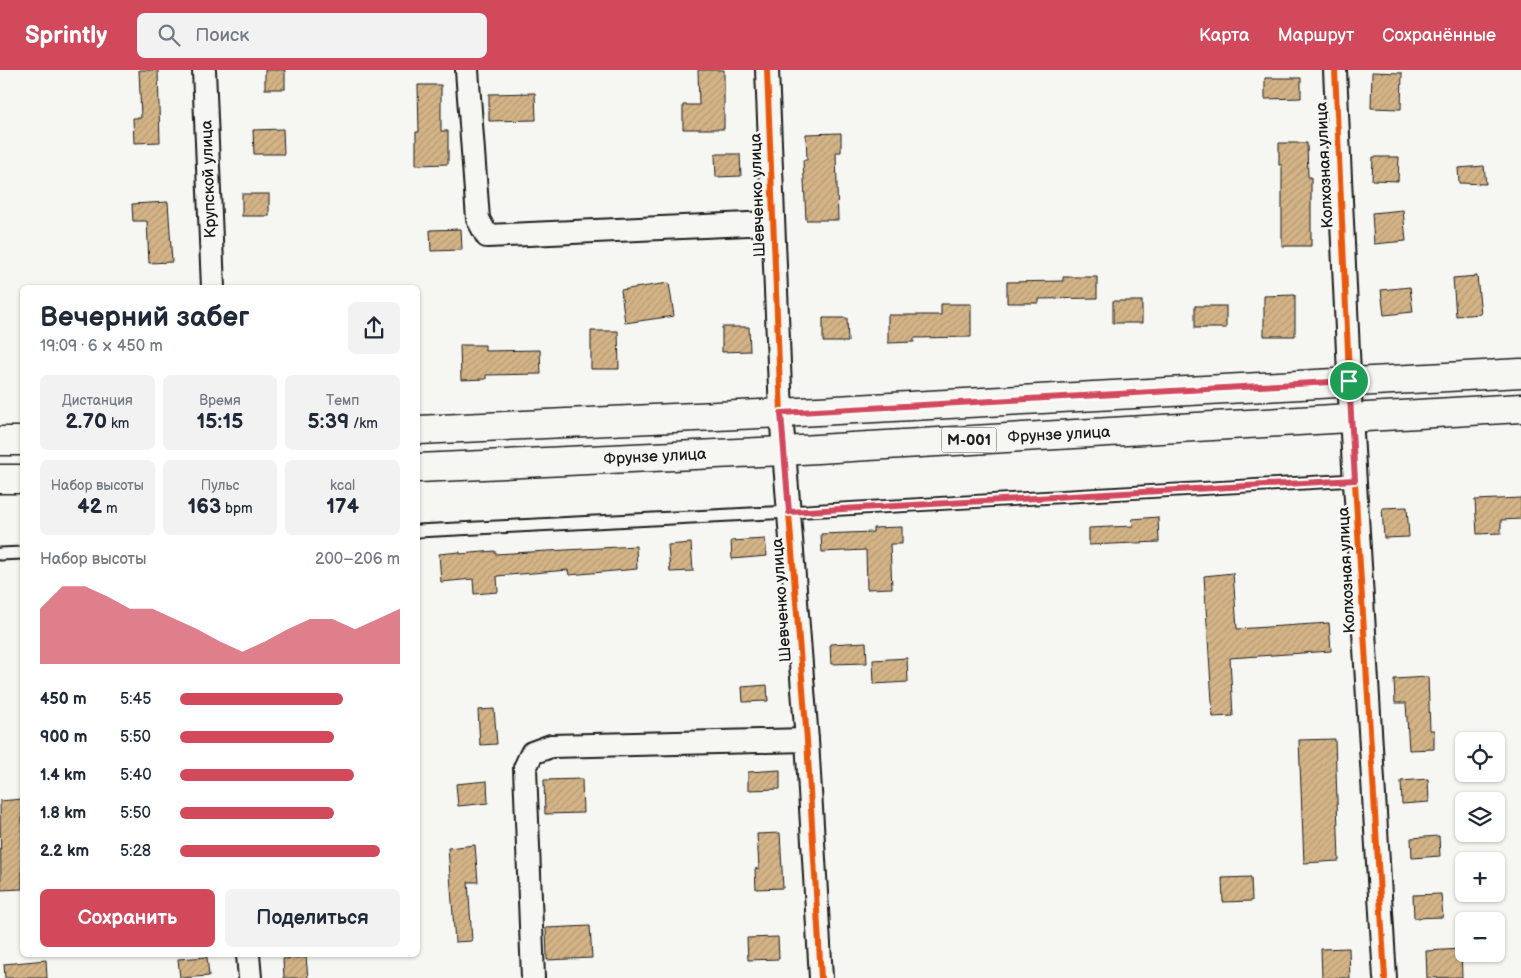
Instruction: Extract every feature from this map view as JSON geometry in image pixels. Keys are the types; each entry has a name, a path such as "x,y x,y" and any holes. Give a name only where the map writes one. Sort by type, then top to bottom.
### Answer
{"main road":[{"name":"M-001","path":"420,430 781,413 1521,373"},
{"name":"Фрунзе улица","path":"420,468 783,451 1521,408"},
{"path":"0,441 20,441"},
{"path":"0,479 20,479"}],"street":[{"name":"Крупской улица","path":"204,70 213,285"},
{"path":"467,70 478,219 488,236 772,223"},
{"name":"Шевченко улица","path":"767,70 783,451 807,740 821,978"},
{"name":"Колхозная улица","path":"1335,70 1349,381 1385,978"},
{"path":"533,978 525,768 532,753 551,746 807,740"},
{"path":"248,957 250,978"}],"lane":[{"path":"420,530 789,512 1355,480"},
{"path":"0,554 20,553"}],"building":[{"path":"139,70 158,70 160,142 134,143 133,118 141,118"},
{"path":"265,70 285,70 285,89 265,89"},
{"path":"698,70 724,70 724,129 683,129 683,105 699,105"},
{"path":"1372,72 1402,73 1401,109 1371,108"},
{"path":"1265,78 1301,78 1301,98 1265,99"},
{"path":"418,85 441,85 441,131 448,131 448,164 416,165 416,132 419,132"},
{"path":"535,93 536,120 489,121 489,94"},
{"path":"283,129 284,154 254,154 253,130"},
{"path":"841,133 841,152 836,152 838,220 806,220 803,160 807,160 806,134"},
{"path":"1279,143 1307,143 1308,177 1311,177 1311,246 1282,246 1282,165 1279,165"},
{"path":"715,154 740,154 741,176 716,177"},
{"path":"1373,157 1399,157 1398,181 1372,180"},
{"path":"1484,166 1486,184 1459,183 1458,168"},
{"path":"242,194 269,194 269,216 242,216"},
{"path":"168,202 172,262 149,263 147,221 133,221 132,204"},
{"path":"1403,210 1406,241 1374,244 1372,213"},
{"path":"461,229 462,250 431,251 430,230"},
{"path":"1477,276 1481,314 1456,316 1453,278"},
{"path":"1063,277 1097,277 1097,298 1039,299 1039,303 1007,303 1007,282 1063,281"},
{"path":"669,283 674,316 625,323 621,290"},
{"path":"1410,287 1413,312 1384,315 1381,290"},
{"path":"1295,295 1295,336 1264,336 1264,296"},
{"path":"1113,301 1142,301 1142,323 1113,323"},
{"path":"941,304 971,304 971,337 914,338 914,342 888,343 888,315 941,315"},
{"path":"1195,306 1226,306 1226,328 1195,328"},
{"path":"823,318 847,318 848,342 823,342"},
{"path":"722,327 749,327 750,351 722,352"},
{"path":"591,331 618,331 619,369 591,369"},
{"path":"460,345 485,345 485,351 540,350 541,374 486,375 486,379 461,380"},
{"path":"1521,498 1521,519 1501,520 1501,533 1477,534 1475,500"},
{"path":"1407,507 1409,537 1384,538 1382,508"},
{"path":"1158,517 1159,542 1089,545 1089,528 1133,526 1132,519"},
{"path":"902,527 902,544 890,544 892,588 867,589 866,550 822,552 821,534 873,532 873,528"},
{"path":"765,539 767,556 732,559 731,541"},
{"path":"691,543 693,571 670,572 668,545"},
{"path":"636,546 637,569 569,575 568,570 497,576 498,592 474,594 473,579 441,582 439,554 495,551 495,554"},
{"path":"1233,573 1237,629 1329,623 1331,651 1230,658 1233,716 1213,717 1204,576"},
{"path":"866,642 867,663 831,664 830,644"},
{"path":"907,658 908,682 874,684 873,660"},
{"path":"1428,677 1430,730 1434,730 1434,749 1409,750 1406,703 1395,703 1394,679"},
{"path":"767,685 768,701 743,702 742,687"},
{"path":"494,709 497,744 480,745 478,710"},
{"path":"1335,739 1339,861 1304,863 1299,740"},
{"path":"780,770 780,789 748,790 748,772"},
{"path":"582,779 583,813 545,814 544,780"},
{"path":"1428,779 1429,802 1402,804 1401,781"},
{"path":"487,781 488,803 458,806 456,784"},
{"path":"20,799 20,889 1,890 0,801"},
{"path":"780,833 783,888 756,889 755,869 759,868 757,834"},
{"path":"1439,836 1440,856 1412,858 1411,838"},
{"path":"475,845 478,882 468,882 472,941 455,942 448,848"},
{"path":"1251,877 1252,901 1223,902 1222,878"},
{"path":"1441,894 1443,917 1414,918 1413,895"},
{"path":"590,926 592,958 547,960 546,928"},
{"path":"778,937 779,959 748,960 747,938"},
{"path":"1349,948 1350,978 1322,978 1321,949"},
{"path":"1455,949 1455,962 1461,962 1462,977 1427,978 1426,951"},
{"path":"207,957 209,976 180,978 178,959"},
{"path":"306,957 308,978 284,978 283,959"},
{"path":"46,960 47,978 5,978 4,964"}],"cycle path":[{"path":"767,70 781,413 807,740 821,978"},
{"path":"1335,70 1351,417 1385,978"}],"route":[{"path":"1349,381 1355,480 789,512 781,413 1349,381"}]}
